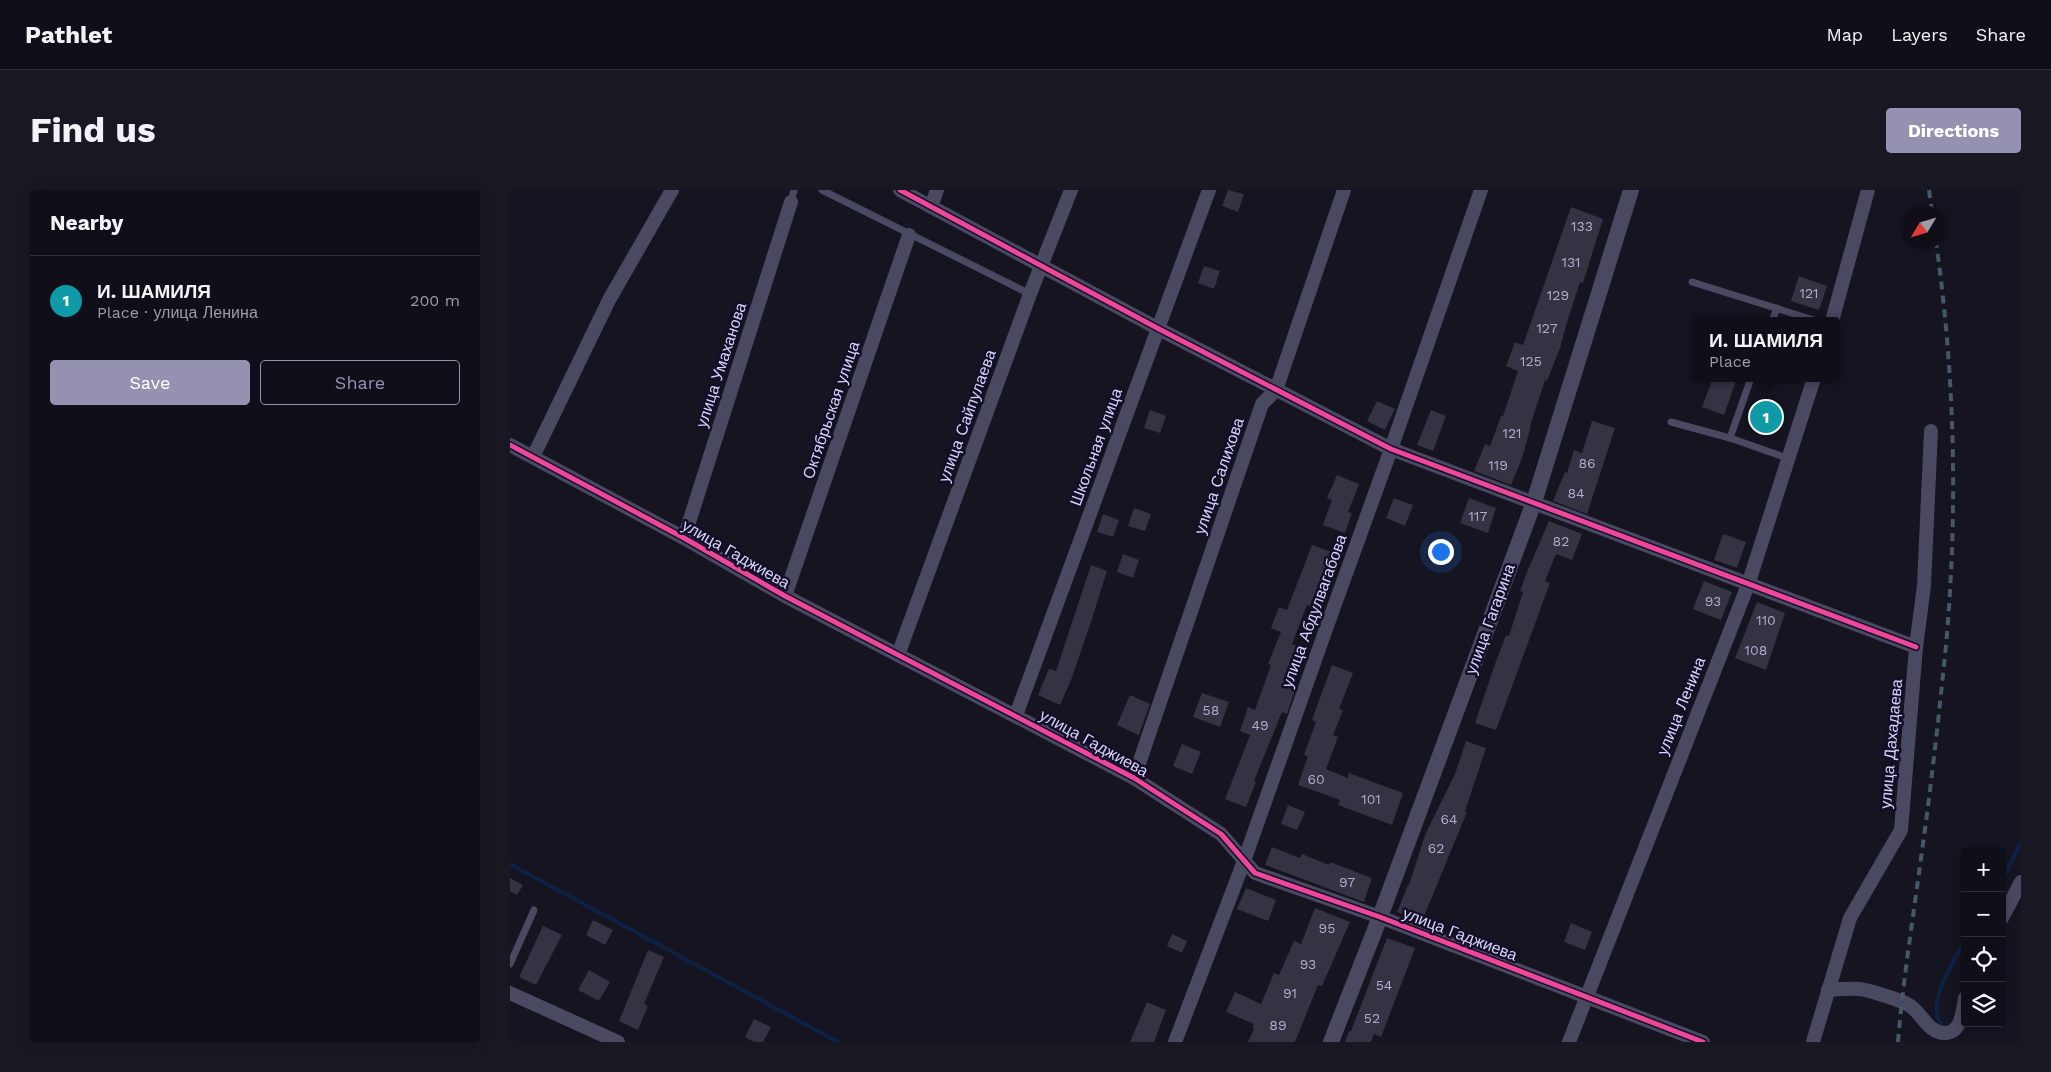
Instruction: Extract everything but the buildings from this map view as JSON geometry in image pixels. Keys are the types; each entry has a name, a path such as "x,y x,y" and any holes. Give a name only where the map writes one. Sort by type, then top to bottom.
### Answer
{"street":[{"path":"533,457 609,300 672,190"},
{"path":"900,190 1158,329 1391,449 1916,647"},
{"path":"931,207 937,190"},
{"name":"улица Сайпулаева","path":"898,655 1030,294 1071,190"},
{"name":"Школьная улица","path":"1016,715 1209,190"},
{"name":"улица Салихова","path":"1134,778 1262,404 1276,390 1344,190"},
{"name":"улица Абдулвагабова","path":"1175,1042 1244,861 1391,449 1480,190"},
{"name":"улица Гагарина","path":"1331,1042 1380,917 1534,502 1631,190"},
{"path":"1833,317 1868,190"},
{"name":"улица Умаханова","path":"684,538 793,196"},
{"name":"Октябрьская улица","path":"785,596 909,234"},
{"name":"улица Ленина","path":"1568,1042 1748,585 1813,382"},
{"name":"улица Дахадаева","path":"1813,1042 1850,918 1901,830 1916,647 1924,586 1931,431"},
{"name":"улица Гаджиева","path":"510,445 684,538 785,596 1134,778 1221,834 1255,874 1380,917 1702,1042"},
{"path":"2006,910 2021,882"},
{"path":"1828,990 1859,989 1902,1001 1914,1007 1932,1029 1946,1033 1960,1022 1961,1017"},
{"path":"510,993 615,1041"}],"lane":[{"path":"822,190 1030,294"},
{"path":"1692,282 1804,317"},
{"path":"1774,317 1777,308"},
{"path":"1730,438 1750,382"},
{"path":"1671,422 1730,438 1787,458"},
{"path":"510,964 534,910"}],"waterway":[{"path":"2006,873 2021,842"},
{"path":"510,864 838,1042"},
{"path":"1941,1023 1937,1015 1939,994 1943,982 1961,948"}],"railway":[{"path":"1929,190 1931,205"},
{"path":"1898,1042 1905,973 1935,752 1950,595 1953,444 1947,342 1937,250"}],"cycle path":[{"path":"900,190 1159,329 1391,449 1916,647"},
{"path":"510,445 684,538 785,596 1134,778 1221,834 1255,873 1380,917 1703,1042"}],"place":[{"name":"И. ШАМИЛЯ","path":"1766,417"}]}
